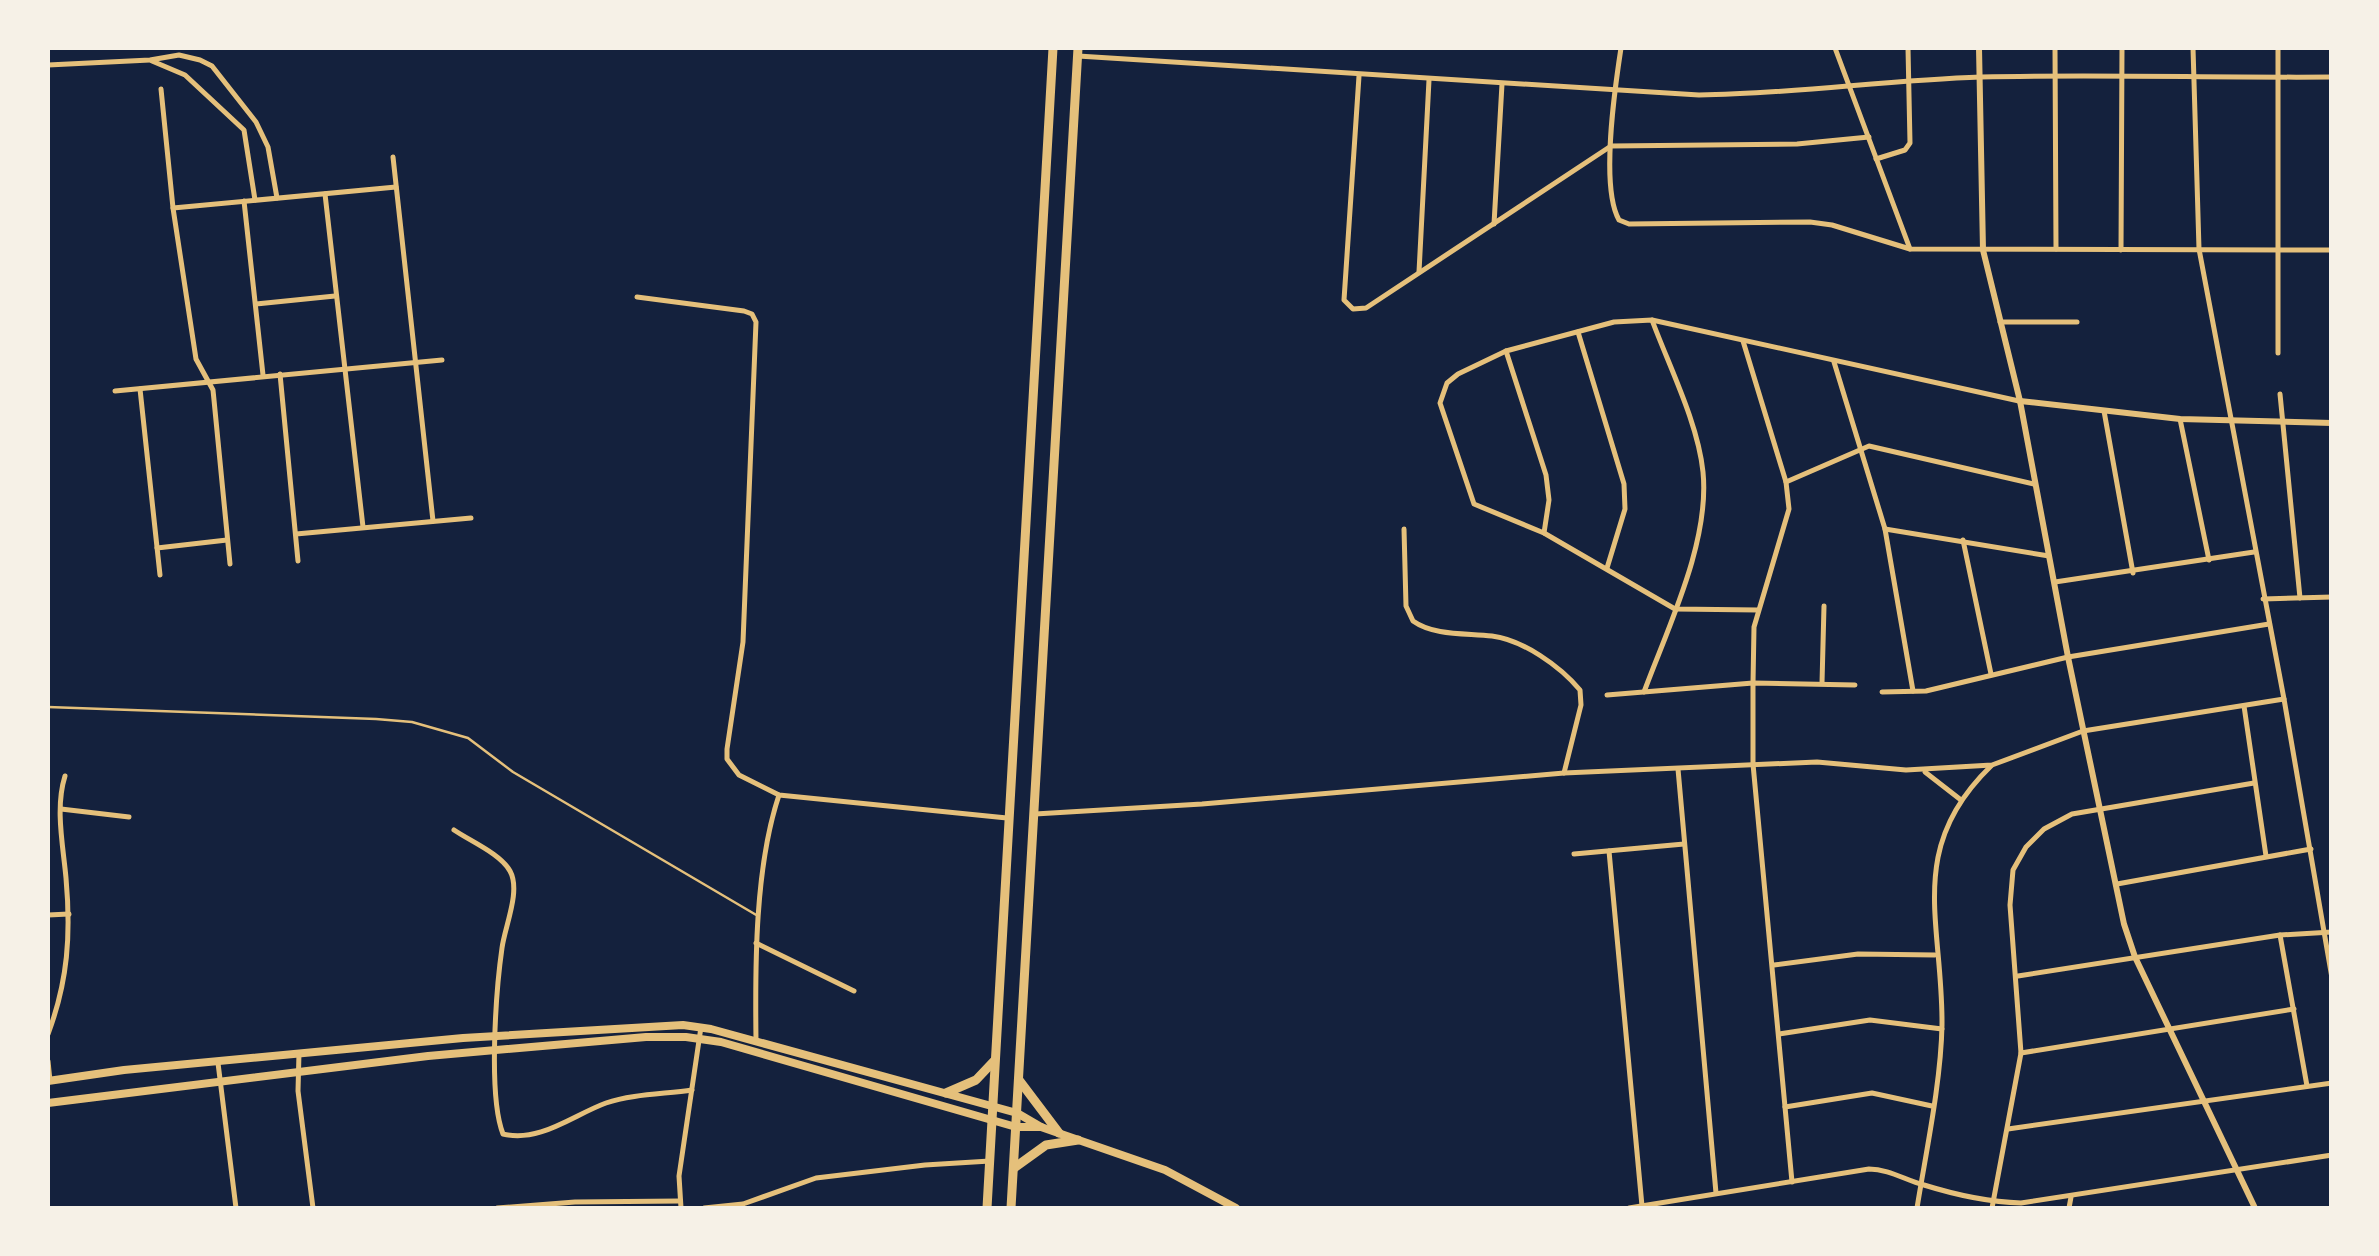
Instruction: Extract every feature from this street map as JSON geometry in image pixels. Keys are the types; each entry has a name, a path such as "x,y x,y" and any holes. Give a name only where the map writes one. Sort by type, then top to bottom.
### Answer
{"main road":[{"path":"987,1208 1054,48"},
{"path":"1012,1208 1078,52"},
{"path":"1048,137 1073,140"},
{"path":"49,1081 124,1070 496,1036 662,1025 701,1027 1017,1112 1041,1127 1165,1170 1236,1208"},
{"path":"48,1103 495,1051 646,1037 699,1038 1016,1128 1041,1127"},
{"path":"946,1093 976,1080 994,1061"},
{"path":"857,1082 860,1070"},
{"path":"1019,1080 1059,1133"},
{"path":"1014,1168 1046,1145 1078,1140"}],"street":[{"path":"1620,48 1611,146 1612,203 1619,220 1628,224 1810,222 1910,249 2332,250"},
{"path":"1834,48 1910,249"},
{"path":"1876,159 1908,148 1908,48"},
{"path":"1979,48 1983,250 2020,401 2115,884 2135,956 2255,1208"},
{"path":"2055,48 2056,250"},
{"path":"2121,250 2122,48"},
{"path":"2193,48 2199,249 2332,978"},
{"path":"2278,48 2278,353"},
{"path":"1078,52 1359,76 1614,91 1756,94 1979,77 2332,77"},
{"path":"48,65 150,60 179,54 212,66 256,122 268,146 278,198"},
{"path":"150,60 186,75 244,130 255,200"},
{"path":"1359,76 1344,300 1353,309 1366,308 1611,146 1797,144 1869,137"},
{"path":"1419,272 1429,80"},
{"path":"1494,224 1502,84"},
{"path":"161,89 172,208 196,359 214,400 230,564"},
{"path":"244,130 256,122"},
{"path":"393,157 432,522"},
{"path":"172,208 396,187"},
{"path":"326,194 363,527"},
{"path":"244,201 263,375"},
{"path":"256,304 335,296"},
{"path":"637,298 744,310 756,322 743,642 727,759 739,774 778,795 1010,818"},
{"path":"1644,692 1698,534 1703,473 1698,444 1652,320"},
{"path":"1758,610 1675,608 1544,534 1474,504 1440,403 1446,383 1506,351 1614,322 1652,320 2020,401 2180,419 2332,423"},
{"path":"2000,322 2077,322"},
{"path":"1578,332 1624,484 1625,509 1607,568"},
{"path":"1742,341 1786,482 1790,509 1754,628 1753,683 1754,764 1792,1182"},
{"path":"1506,351 1546,474 1549,500 1544,534"},
{"path":"114,390 442,360"},
{"path":"1834,362 1885,529 1914,691"},
{"path":"280,374 298,561"},
{"path":"140,389 160,574"},
{"path":"2280,394 2300,598"},
{"path":"2104,411 2134,573"},
{"path":"2180,419 2209,560"},
{"path":"1786,482 1862,446 2034,484"},
{"path":"296,534 471,518"},
{"path":"1404,529 1406,606 1412,621 1429,629 1510,640 1546,661 1580,690 1581,705 1564,773"},
{"path":"1885,529 2049,556"},
{"path":"157,548 227,540"},
{"path":"1963,540 1991,676"},
{"path":"2054,582 2254,552"},
{"path":"2263,599 2332,597"},
{"path":"1822,683 1824,606"},
{"path":"1882,692 1914,691 2068,657 2270,624"},
{"path":"1607,695 1753,683 1855,685"},
{"path":"1036,814 1564,773 1839,762 1922,770 1992,765 2084,731 2284,700"},
{"path":"2244,706 2266,857"},
{"path":"1916,1208 1942,1029 1934,872 1950,818 1992,765"},
{"path":"1678,770 1716,1193"},
{"path":"1922,770 1961,800"},
{"path":"48,1034 68,965 61,809 64,776"},
{"path":"1992,1205 2021,1053 2010,906 2013,870 2026,847 2044,829 2072,814 2254,782"},
{"path":"756,1041 756,943 770,820 778,795"},
{"path":"61,809 129,817"},
{"path":"454,830 508,867 513,877 502,951 495,1051 501,1130 507,1136 555,1128 606,1103 692,1090"},
{"path":"1574,854 1684,844"},
{"path":"2115,884 2311,849"},
{"path":"1609,851 1642,1206"},
{"path":"48,915 68,914"},
{"path":"2017,976 2280,935 2332,932"},
{"path":"2280,935 2307,1086"},
{"path":"756,943 854,991"},
{"path":"1773,965 1858,954 1936,955"},
{"path":"2021,1053 2294,1009"},
{"path":"1779,1034 1870,1020 1942,1029"},
{"path":"497,1208 575,1202 680,1205 679,1176 701,1027"},
{"path":"299,1053 296,1073 312,1208"},
{"path":"48,1062 49,1081"},
{"path":"218,1063 236,1208"},
{"path":"2007,1130 2332,1084"},
{"path":"1785,1108 1872,1093 1932,1106"},
{"path":"1629,1208 1877,1168 1992,1205 2021,1203 2332,1155"},
{"path":"704,1208 743,1204 816,1178 990,1162"},
{"path":"2069,1208 2071,1197"}],"lane":[{"path":"48,706 412,722 468,738 540,787 759,917"}]}
